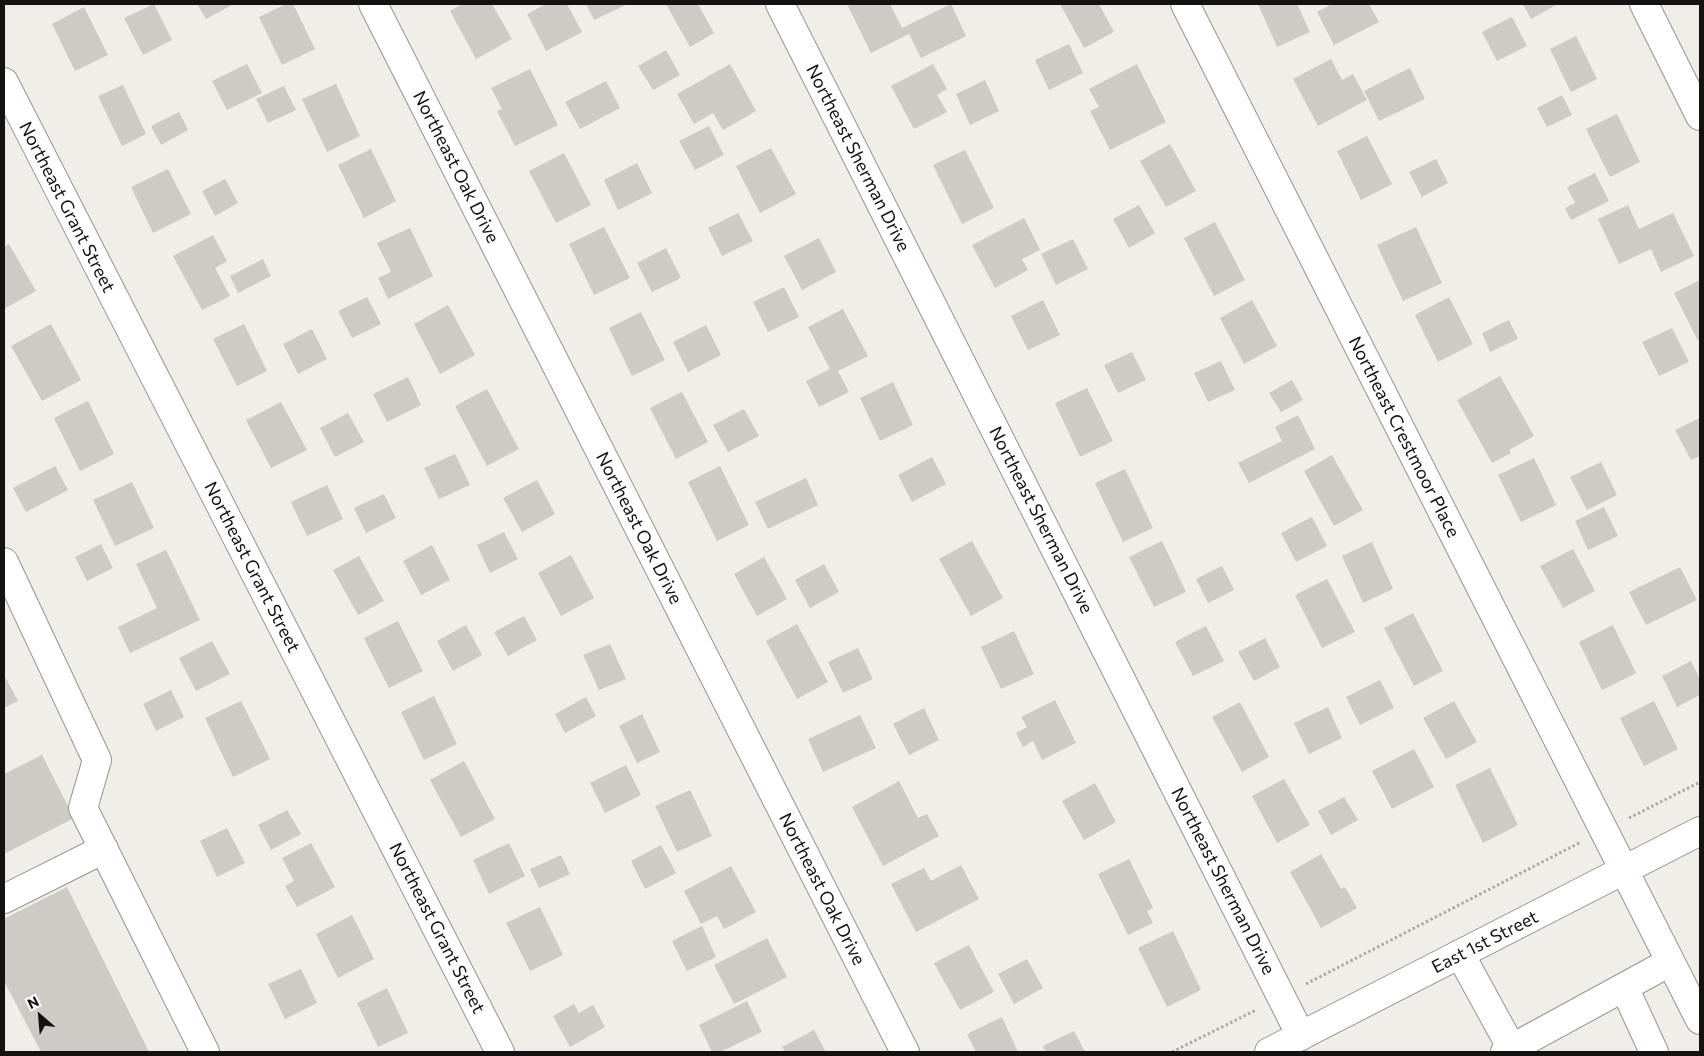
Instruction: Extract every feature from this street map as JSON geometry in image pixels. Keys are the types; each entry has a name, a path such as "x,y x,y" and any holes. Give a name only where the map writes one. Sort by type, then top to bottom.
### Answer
{"street":[{"name":"Northeast Oak Drive","path":"373,4 905,1052"},
{"name":"Northeast Sherman Drive","path":"780,4 1301,1036"},
{"name":"Northeast Crestmoor Place","path":"1185,4 1700,1020"},
{"path":"1644,4 1700,116"},
{"name":"Northeast Grant Street","path":"4,82 500,1052"},
{"path":"5,569 97,760 83,808 205,1052"},
{"name":"East 1st Street","path":"1269,1052 1700,831"},
{"path":"4,899 104,849"},
{"path":"1460,954 1509,1050 1670,962"},
{"path":"1624,987 1654,1052"}],"path":[{"path":"1172,1052 1700,782"}],"building":[{"path":"154,4 172,40 143,55 124,18"},
{"path":"197,4 234,4 206,19"},
{"path":"286,4 293,4 315,49 282,65 259,17"},
{"path":"462,4 492,4 512,39 476,59 450,11"},
{"path":"546,4 567,4 582,32 546,51 527,14"},
{"path":"586,4 628,4 594,20"},
{"path":"666,4 698,4 714,33 690,47"},
{"path":"852,4 890,4 902,28 951,4 966,36 921,58 909,34 871,53 848,6"},
{"path":"1060,4 1099,4 1114,32 1084,48"},
{"path":"1258,4 1297,4 1310,32 1277,47"},
{"path":"1332,4 1369,4 1379,22 1334,45 1317,12"},
{"path":"1523,4 1558,4 1531,19"},
{"path":"84,7 108,55 75,71 52,24"},
{"path":"1512,17 1527,46 1497,61 1482,32"},
{"path":"1576,36 1597,79 1571,92 1550,49"},
{"path":"1069,44 1083,73 1049,90 1035,60"},
{"path":"666,50 680,75 653,90 638,66"},
{"path":"1331,59 1342,80 1353,74 1367,100 1318,126 1293,79"},
{"path":"247,64 262,93 227,110 212,81"},
{"path":"730,64 756,111 723,130 713,113 694,124 677,94"},
{"path":"933,64 947,89 937,95 947,112 914,129 891,86"},
{"path":"1137,64 1166,122 1110,150 1090,111 1099,107 1089,89"},
{"path":"1410,68 1425,99 1379,121 1364,91"},
{"path":"530,69 558,125 515,146 497,111 502,109 491,88"},
{"path":"985,80 999,111 970,125 956,94"},
{"path":"606,81 620,108 580,129 565,102"},
{"path":"336,84 360,136 327,152 302,99"},
{"path":"123,85 146,134 122,146 98,96"},
{"path":"284,86 296,110 268,123 256,99"},
{"path":"1562,95 1572,115 1547,127 1537,108"},
{"path":"179,112 188,130 161,145 151,126"},
{"path":"1617,114 1640,162 1610,177 1586,129"},
{"path":"709,126 724,155 695,170 679,141"},
{"path":"1367,136 1392,184 1361,200 1337,151"},
{"path":"1170,144 1196,191 1166,207 1140,161"},
{"path":"771,148 796,194 760,213 736,166"},
{"path":"371,149 396,201 364,218 338,165"},
{"path":"965,150 994,208 962,224 933,165"},
{"path":"564,153 591,205 556,223 529,171"},
{"path":"1436,159 1448,183 1422,197 1409,172"},
{"path":"637,163 652,193 618,210 604,180"},
{"path":"168,169 191,214 153,233 131,187"},
{"path":"1595,173 1609,201 1571,220 1565,208 1575,203 1567,187"},
{"path":"225,179 238,203 215,216 202,191"},
{"path":"1139,205 1155,233 1129,248 1113,219"},
{"path":"1628,205 1639,229 1673,213 1694,256 1661,272 1651,249 1619,264 1598,219"},
{"path":"738,213 753,241 722,256 708,228"},
{"path":"1024,218 1040,250 1022,259 1028,270 995,288 972,245"},
{"path":"1215,222 1245,280 1214,296 1184,238"},
{"path":"604,227 630,278 594,295 569,244"},
{"path":"1416,227 1442,283 1403,301 1377,245"},
{"path":"410,228 433,276 388,299 378,278 391,272 377,243"},
{"path":"213,235 227,261 215,268 230,296 202,310 173,256"},
{"path":"819,238 836,272 802,290 784,256"},
{"path":"1073,239 1088,269 1056,285 1041,254"},
{"path":"9,244 36,291 4,309 4,247"},
{"path":"666,248 681,278 652,292 637,263"},
{"path":"263,259 271,276 238,293 230,276"},
{"path":"1700,280 1700,339 1698,341 1674,293"},
{"path":"784,287 799,317 768,332 753,302"},
{"path":"367,297 381,324 352,338 338,311"},
{"path":"1449,297 1473,344 1438,362 1415,315"},
{"path":"1043,300 1060,335 1028,350 1011,316"},
{"path":"1252,300 1277,346 1244,364 1220,318"},
{"path":"448,305 475,355 440,374 414,324"},
{"path":"843,309 868,356 838,371 849,392 819,407 806,381 830,369 808,327"},
{"path":"641,312 665,360 632,376 609,328"},
{"path":"1509,320 1518,339 1490,352 1482,333"},
{"path":"51,324 81,380 42,401 11,346"},
{"path":"244,324 267,371 237,386 213,339"},
{"path":"706,325 721,355 688,372 673,342"},
{"path":"1672,328 1689,362 1659,376 1642,342"},
{"path":"312,329 327,359 298,374 283,344"},
{"path":"1132,352 1146,380 1118,393 1104,365"},
{"path":"1221,361 1235,390 1208,402 1194,373"},
{"path":"1500,376 1534,436 1509,450 1511,453 1492,463 1457,400"},
{"path":"408,377 421,405 387,422 373,394"},
{"path":"1292,380 1303,400 1281,412 1269,393"},
{"path":"893,382 913,425 880,441 860,398"},
{"path":"1087,388 1113,441 1080,457 1055,403"},
{"path":"487,389 519,449 487,466 455,406"},
{"path":"682,392 708,442 676,459 650,408"},
{"path":"88,401 114,454 80,471 54,418"},
{"path":"281,402 307,450 271,468 246,420"},
{"path":"744,409 759,436 728,452 713,425"},
{"path":"348,413 364,442 335,457 320,428"},
{"path":"1298,415 1315,449 1249,483 1238,463 1282,441 1275,427"},
{"path":"1700,418 1700,456 1691,460 1675,430"},
{"path":"455,454 470,485 439,499 424,468"},
{"path":"1332,455 1363,510 1334,526 1304,471"},
{"path":"932,457 946,484 912,502 898,475"},
{"path":"1534,458 1556,505 1521,522 1498,475"},
{"path":"1601,462 1617,495 1587,510 1570,477"},
{"path":"55,466 68,490 26,512 13,488"},
{"path":"720,466 749,525 717,541 688,482"},
{"path":"1125,469 1153,528 1123,542 1095,483"},
{"path":"806,478 818,505 768,529 755,502"},
{"path":"537,480 555,514 522,532 503,498"},
{"path":"132,482 154,528 115,546 93,500"},
{"path":"327,485 343,519 307,536 291,502"},
{"path":"384,494 396,518 366,533 354,508"},
{"path":"1604,507 1618,536 1588,550 1575,521"},
{"path":"1312,517 1327,546 1296,562 1281,533"},
{"path":"504,532 518,559 490,573 477,545"},
{"path":"972,541 1003,598 971,616 939,559"},
{"path":"1162,541 1186,592 1154,607 1129,557"},
{"path":"1372,542 1393,589 1363,603 1342,556"},
{"path":"101,544 113,568 87,581 75,557"},
{"path":"432,545 450,580 421,595 403,561"},
{"path":"1573,549 1595,591 1563,608 1540,566"},
{"path":"166,550 200,620 130,653 118,627 157,608 136,564"},
{"path":"571,555 594,598 561,616 538,573"},
{"path":"359,556 384,601 358,615 333,570"},
{"path":"764,557 787,599 757,616 734,574"},
{"path":"824,564 839,592 810,608 795,580"},
{"path":"1222,566 1234,590 1208,603 1196,579"},
{"path":"1680,567 1697,600 1646,625 1629,592"},
{"path":"1327,579 1355,632 1322,648 1295,595"},
{"path":"1413,613 1443,671 1414,686 1384,628"},
{"path":"524,616 537,640 508,656 494,632"},
{"path":"398,621 423,671 389,688 364,638"},
{"path":"797,624 828,682 797,699 766,641"},
{"path":"466,625 482,655 453,671 437,641"},
{"path":"1613,625 1636,673 1602,690 1579,642"},
{"path":"1206,626 1224,661 1193,676 1175,642"},
{"path":"1014,631 1034,674 1001,689 981,647"},
{"path":"1265,638 1280,667 1254,681 1238,652"},
{"path":"212,641 230,674 196,691 179,658"},
{"path":"610,644 626,679 599,690 583,655"},
{"path":"858,648 873,679 843,693 828,662"},
{"path":"1691,661 1700,679 1700,695 1677,707 1662,676"},
{"path":"4,675 18,701 4,708"},
{"path":"1380,680 1394,708 1360,725 1346,697"},
{"path":"171,690 184,717 156,731 143,704"},
{"path":"434,696 457,744 424,760 401,712"},
{"path":"586,697 596,716 565,733 555,714"},
{"path":"1055,700 1076,743 1042,760 1033,741 1023,747 1016,733 1027,727 1021,717"},
{"path":"241,701 270,759 233,777 205,718"},
{"path":"1454,701 1477,742 1446,759 1423,718"},
{"path":"1654,701 1678,749 1644,766 1620,718"},
{"path":"1240,702 1269,757 1242,772 1212,717"},
{"path":"1328,707 1342,738 1309,754 1294,723"},
{"path":"924,708 939,740 909,755 893,724"},
{"path":"642,714 660,752 637,763 619,726"},
{"path":"860,715 876,748 823,772 808,739"},
{"path":"1414,749 1434,787 1392,809 1372,771"},
{"path":"42,755 74,818 4,854 4,774"},
{"path":"464,761 495,819 461,837 430,780"},
{"path":"626,765 641,795 605,813 590,783"},
{"path":"1490,768 1518,825 1483,843 1455,785"},
{"path":"1284,779 1310,825 1277,843 1252,796"},
{"path":"899,781 918,818 927,814 939,836 883,866 852,807"},
{"path":"1095,783 1116,822 1084,840 1062,801"},
{"path":"690,790 712,836 677,852 655,806"},
{"path":"1344,797 1358,820 1331,835 1318,811"},
{"path":"287,810 301,834 271,850 258,825"},
{"path":"227,828 245,863 217,877 200,841"},
{"path":"311,843 335,887 297,907 285,886 294,881 282,858"},
{"path":"509,843 525,876 489,894 473,860"},
{"path":"661,845 676,873 645,889 631,861"},
{"path":"1321,854 1341,889 1345,887 1357,908 1321,928 1290,872"},
{"path":"561,855 570,874 539,888 530,869"},
{"path":"1129,859 1153,908 1147,911 1153,923 1128,935 1098,874"},
{"path":"961,865 979,899 916,932 891,884 924,868 931,881"},
{"path":"731,866 756,912 724,929 717,916 701,924 684,891"},
{"path":"67,887 149,1052 41,1052 4,981 4,919"},
{"path":"540,907 563,955 530,971 506,923"},
{"path":"352,915 374,959 338,978 316,934"},
{"path":"702,926 716,957 687,971 672,941"},
{"path":"1173,931 1201,990 1167,1007 1138,948"},
{"path":"767,938 787,977 734,1004 714,965"},
{"path":"969,945 994,992 960,1010 934,963"},
{"path":"1027,959 1043,988 1014,1004 998,974"},
{"path":"301,969 317,1003 285,1019 268,984"},
{"path":"387,988 408,1033 378,1047 357,1003"},
{"path":"747,1001 762,1032 720,1052 712,1052 699,1025"},
{"path":"574,1004 579,1013 593,1005 605,1027 570,1047 553,1016"},
{"path":"1002,1017 1018,1052 976,1052 967,1034"},
{"path":"814,1030 826,1052 785,1052 782,1047"},
{"path":"1074,1031 1085,1052 1046,1052 1043,1046"}]}
